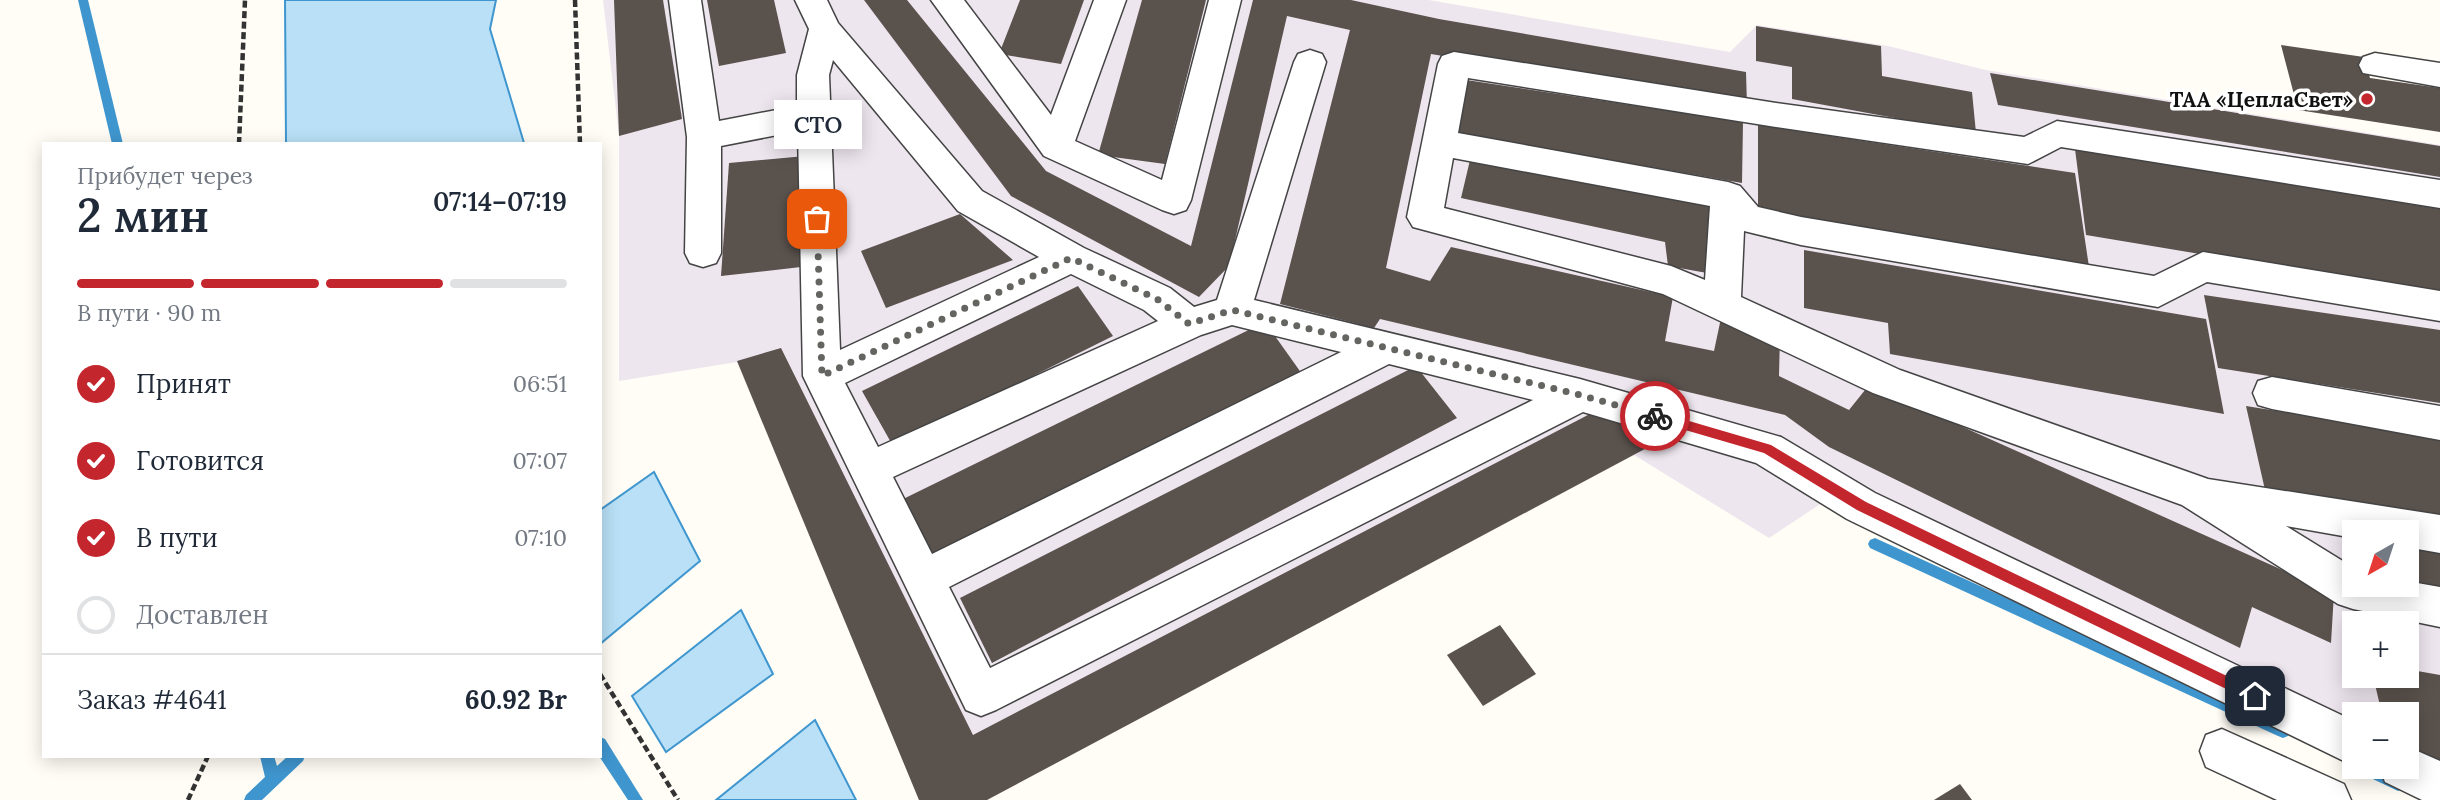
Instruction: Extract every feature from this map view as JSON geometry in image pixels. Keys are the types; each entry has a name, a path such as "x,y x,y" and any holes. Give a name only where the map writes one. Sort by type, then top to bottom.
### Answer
{"street":[{"path":"685,0 704,137 703,253"},
{"path":"1056,147 1110,0"},
{"path":"963,8 1056,147 1174,200 1225,0"},
{"path":"818,14 813,75 822,376 981,695 1580,395"},
{"path":"818,14 970,201 1071,258 1157,299 1189,324"},
{"path":"1232,310 1310,62"},
{"path":"2440,194 2057,134 2028,151 1776,115 1454,64 1425,217 1671,281 1887,382 2196,492 2440,534"},
{"path":"2375,65 2440,75"},
{"path":"704,137 814,115"},
{"path":"1439,142 1728,196 1747,218 1801,232 2158,292 2203,267 2440,306"},
{"path":"1722,305 1728,196"},
{"path":"822,376 1071,258"},
{"path":"868,470 1189,324 1232,310 1580,395 1767,449 1861,506 2342,738"},
{"path":"923,579 1385,348"},
{"path":"2272,393 2440,422"},
{"path":"2196,492 2353,590 2440,607"},
{"path":"2222,751 2328,800"},
{"path":"2419,775 2440,785"}],"path":[{"path":"239,142 245,0"},
{"path":"575,0 580,142"},
{"path":"602,677 678,800"},
{"path":"188,800 207,758"}],"shaded area":[{"path":"603,0 1429,0 1730,52 1757,25 1888,46 1986,70 2440,145 2440,765 2419,734 2419,702 2342,702 2342,741 1828,499 1769,538 1634,455 987,800 919,800 737,362 619,381 619,136"}],"water":[{"path":"285,0 496,0 490,29 524,142 286,142"},
{"path":"654,472 700,561 602,642 602,509"},
{"path":"741,610 773,674 666,752 632,696"},
{"path":"815,720 856,800 716,800"}],"building":[{"path":"614,0 663,0 682,119 619,136"},
{"path":"707,0 774,0 786,53 719,66"},
{"path":"864,0 907,0 1046,171 1191,246 1253,0 1351,0 1439,19 1746,72 1747,106 1431,54 1386,268 1430,281 1451,247 1673,297 1665,341 1714,351 1721,318 1780,335 1779,376 1849,410 1869,385 2334,593 2331,643 2252,607 2240,648 1829,447 1785,415 1380,319 1374,328 1280,304 1350,30 1287,16 1229,266 1199,297 1011,196"},
{"path":"1020,0 1084,0 1061,64 999,54"},
{"path":"1142,0 1206,0 1165,164 1098,155"},
{"path":"1756,26 1881,46 1882,76 1972,92 1976,133 1792,99 1792,67 1756,61"},
{"name":"ТАА «ЦеплаСвет»","path":"2281,45 2364,57 2370,78 2440,88 2440,132 2298,110"},
{"path":"1990,73 2440,146 2440,177 1998,105"},
{"path":"1453,78 1743,122 1742,183 1450,132"},
{"path":"1758,125 2075,173 2089,267 1758,212"},
{"path":"2075,149 2440,209 2440,294 2086,235"},
{"path":"805,156 801,267 721,276 729,163"},
{"path":"1470,160 1713,204 1707,273 1668,266 1665,242 1461,198"},
{"path":"960,214 1013,260 886,308 861,251"},
{"path":"1804,250 2206,319 2224,414 1890,354 1888,323 1804,308"},
{"path":"1078,286 1113,336 893,446 862,391"},
{"path":"2204,295 2440,330 2440,403 2218,368"},
{"path":"1265,322 1302,374 926,563 895,503"},
{"path":"781,348 973,735 1609,404 1656,443 987,800 919,800 737,361"},
{"path":"1416,366 1457,418 992,663 960,598"},
{"path":"2246,406 2440,437 2440,521 2265,490"},
{"path":"2419,542 2440,546 2440,589 2419,585"},
{"path":"1500,625 1536,674 1483,706 1447,655"},
{"path":"2419,671 2440,675 2440,765 2419,761 2419,702 2379,702 2376,688 2419,688"},
{"path":"1960,784 1972,800 1934,800"}],"waterway":[{"path":"83,0 118,142"},
{"path":"1875,544 2283,731"},
{"path":"602,747 636,800"},
{"path":"268,758 273,779"},
{"path":"251,800 296,758"},
{"path":"2388,779 2398,784"}],"way so far":[{"path":"817,219 822,376 1071,258 1157,299 1189,324 1232,310 1580,395 1655,416"}],"place":[{"name":"ТАА «ЦеплаСвет»","path":"2367,99"},
{"name":"СТО","path":"817,219"}],"route":[{"path":"1655,416 1767,449 1861,506 2255,696"}]}
